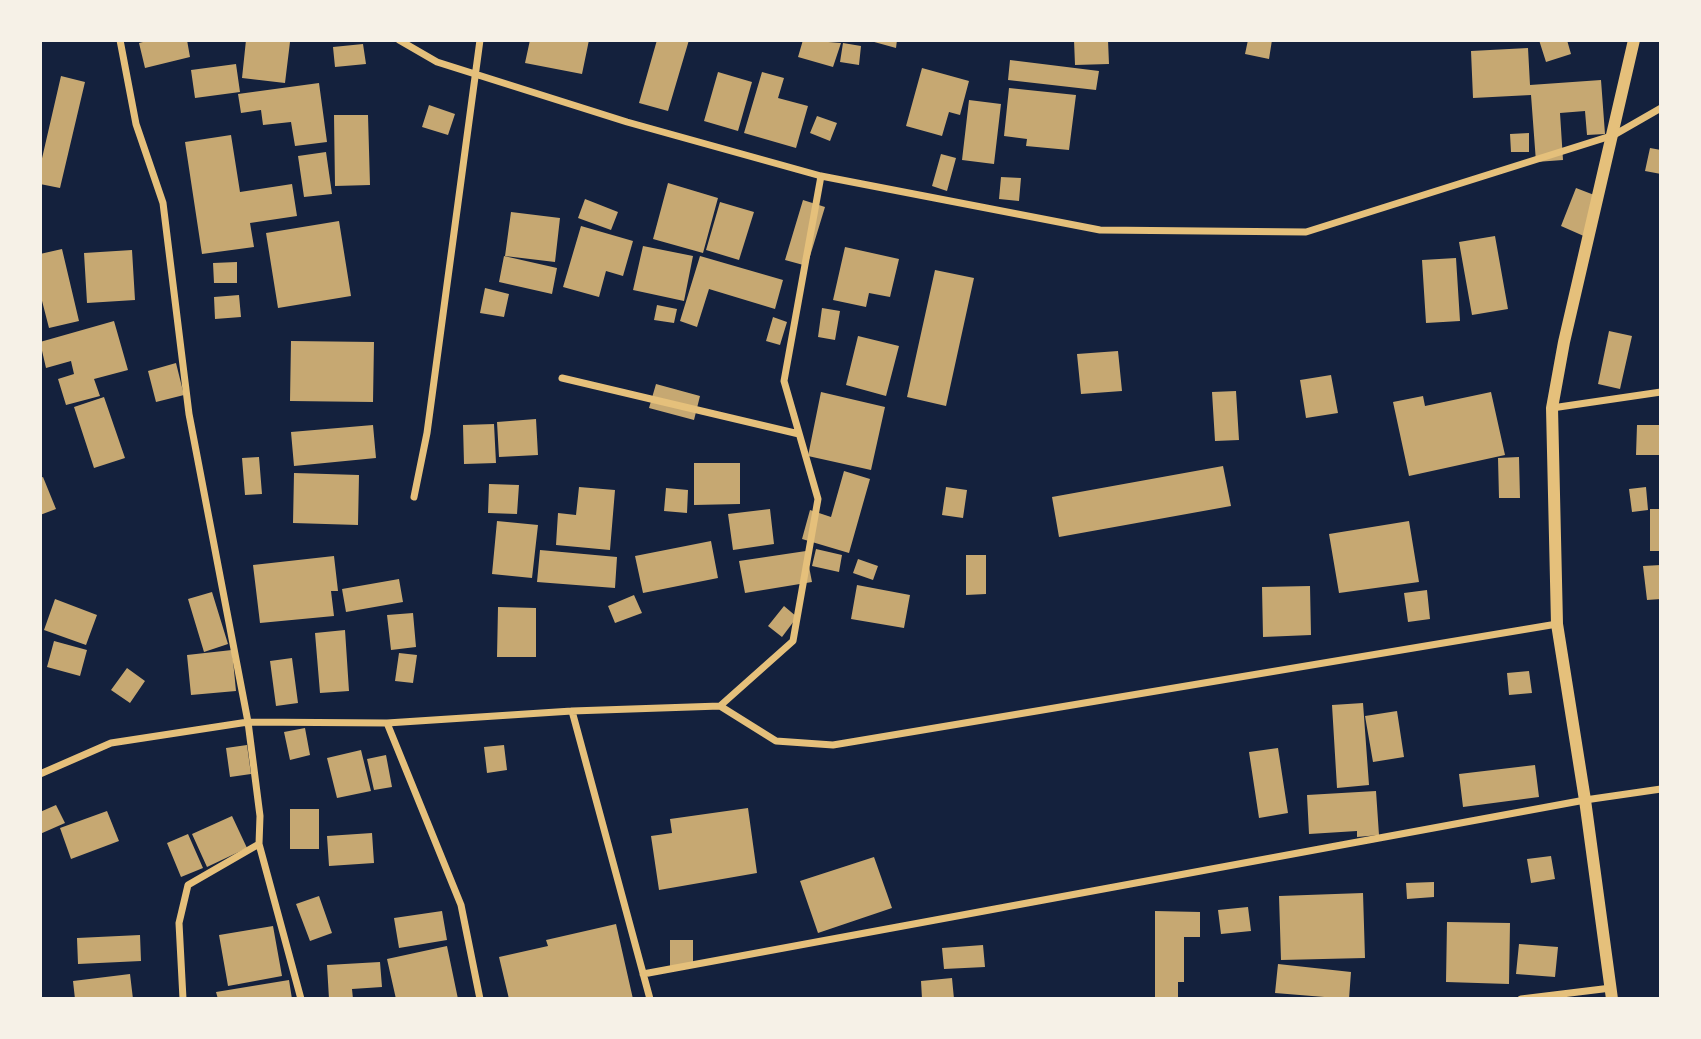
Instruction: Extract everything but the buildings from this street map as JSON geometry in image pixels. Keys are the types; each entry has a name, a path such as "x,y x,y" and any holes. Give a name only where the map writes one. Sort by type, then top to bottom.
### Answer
{"street":[{"path":"120,40 136,124 163,203 189,414 248,722 260,816 259,844 300,999"},
{"path":"399,40 437,62 476,75 627,122 821,176 1100,230 1306,232 1614,135 1661,108"},
{"path":"414,497 427,433 480,40"},
{"path":"1521,999 1611,993 1585,800 1556,625 1552,408 1564,342 1634,40"},
{"path":"720,706 793,641 818,499 784,382 821,176"},
{"path":"562,378 799,434"},
{"path":"1552,408 1661,393"},
{"path":"40,774 111,743 248,722 387,723 572,711 720,706 776,741 833,745 1556,625"},
{"path":"572,711 650,999"},
{"path":"387,723 461,905 480,999"},
{"path":"643,974 1585,800 1661,789"},
{"path":"183,999 179,923 188,885 259,844"}]}
